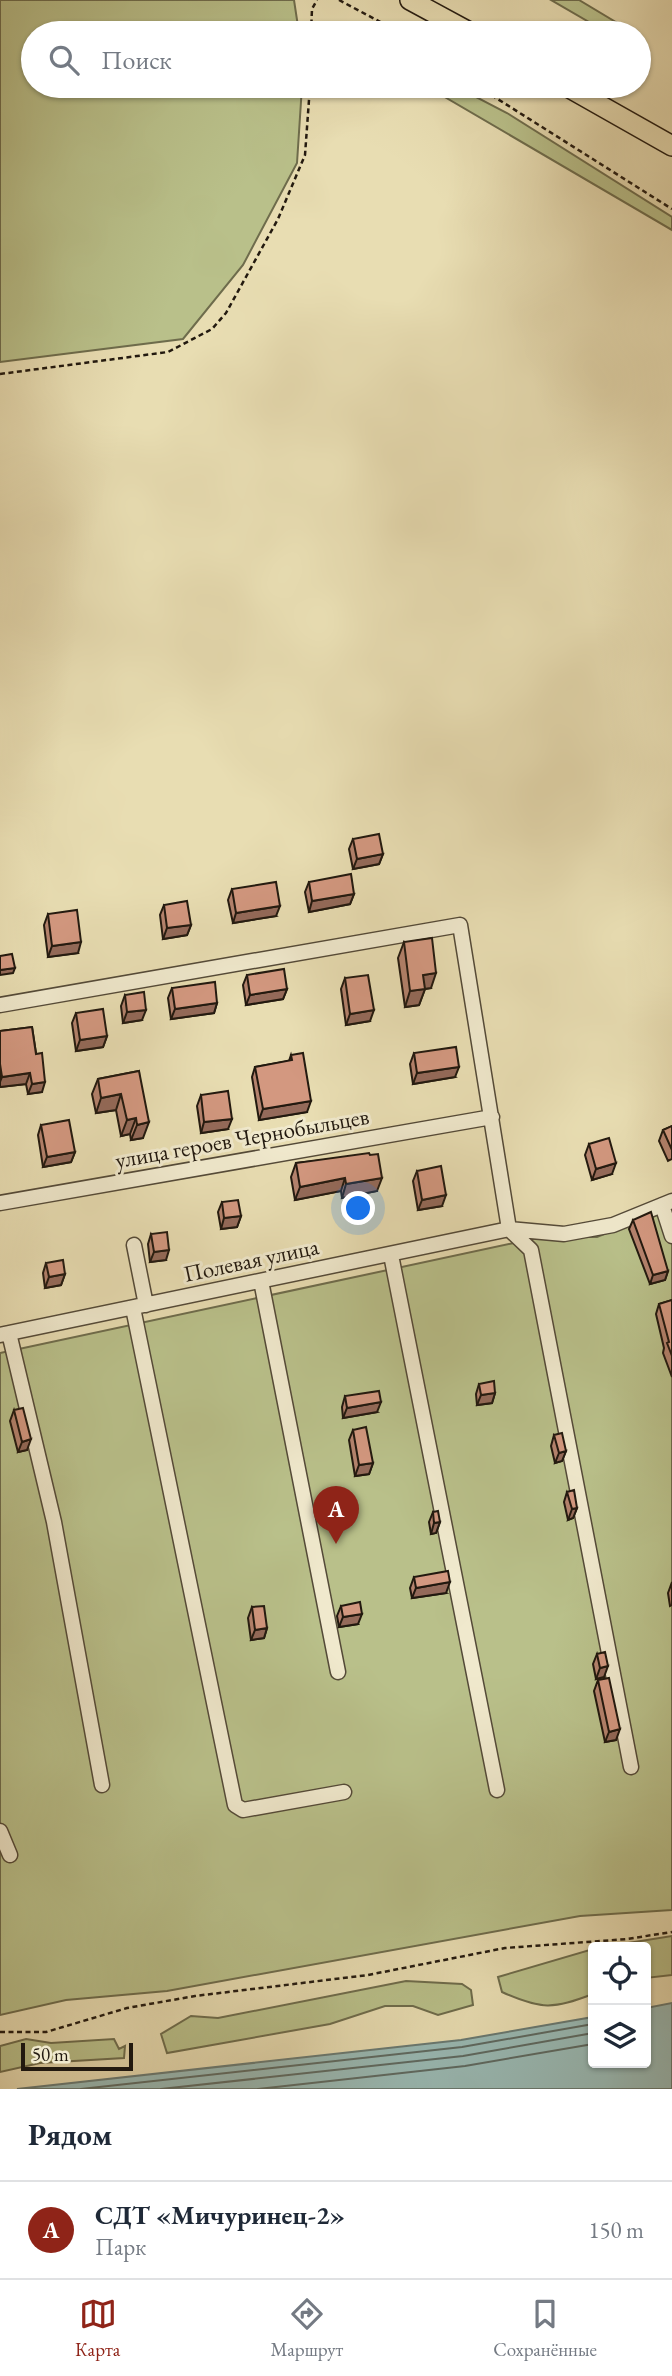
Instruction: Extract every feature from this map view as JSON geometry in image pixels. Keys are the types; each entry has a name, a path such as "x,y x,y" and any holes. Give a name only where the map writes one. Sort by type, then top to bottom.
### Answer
{"main road":[{"path":"417,4 449,21"},
{"path":"587,98 672,146"}],"street":[{"path":"0,1004 460,925 509,1229 531,1250 631,1767"},
{"name":"улица героев Чернобыльцев","path":"0,1203 492,1117"},
{"path":"667,1203 672,1236"},
{"name":"Полевая улица","path":"5,1334 509,1229 564,1234 613,1225 667,1203"},
{"path":"134,1245 139,1307 235,1805 243,1810 344,1793"},
{"path":"391,1255 497,1790"},
{"path":"261,1281 338,1672"},
{"path":"5,1334 54,1522 102,1786"},
{"path":"0,1831 10,1856"}],"path":[{"path":"312,21 312,9 317,0"},
{"path":"339,0 378,21"},
{"path":"0,374 168,352 212,329 226,313 278,219 305,155 309,98"},
{"path":"496,98 672,209"},
{"path":"0,2032 46,2032 127,2008 195,1996 368,1975 505,1948 626,1939 672,1932"}],"green space":[{"path":"0,0 294,0 297,21 21,21 21,98 301,98 297,163 243,265 183,339 0,362"},
{"path":"551,0 579,0 614,21 587,21"},
{"path":"446,98 478,98 507,113 672,217 672,230"},
{"path":"672,1207 672,1910 580,1916 167,1991 66,2000 0,2015 0,1353 542,1237 597,1237"},
{"path":"672,1936 672,1975 651,1977 651,1942 634,1942"},
{"path":"588,1950 588,1996 568,2003 548,2005 527,2002 502,1992 498,1977"},
{"path":"406,1981 462,1984 471,1990 473,2005 438,2015 413,2006 385,2006 330,2024 167,2053 161,2034 191,2016 218,2018"},
{"path":"26,2039 51,2043 114,2039 119,2049 125,2046 124,2058 40,2063 0,2072 0,2046"}],"water":[{"path":"672,2003 672,2089 17,2089 461,2040 588,2018 588,2068 651,2068 651,2007"}],"building":[{"path":"379,834 383,854 357,859 353,839"},
{"path":"351,874 354,894 312,901 309,882"},
{"path":"276,882 280,906 236,913 232,889"},
{"path":"187,901 191,925 167,928 164,905"},
{"path":"77,910 81,942 52,946 48,914"},
{"path":"432,938 436,973 423,975 425,989 410,991 404,942"},
{"path":"12,954 15,968 0,970 0,956"},
{"path":"284,969 287,989 250,995 247,975"},
{"path":"368,975 374,1010 350,1014 345,978"},
{"path":"215,982 217,1003 175,1009 172,988"},
{"path":"144,992 146,1010 127,1012 125,995"},
{"path":"103,1009 107,1036 80,1040 76,1013"},
{"path":"32,1027 36,1054 42,1053 45,1082 32,1084 30,1073 2,1077 0,1031"},
{"path":"456,1047 459,1067 417,1073 414,1053"},
{"path":"303,1053 311,1101 263,1109 255,1067 292,1060 291,1055"},
{"path":"139,1071 149,1122 137,1125 136,1118 127,1120 121,1094 101,1098 98,1079"},
{"path":"228,1091 232,1119 204,1122 201,1095"},
{"path":"69,1120 75,1152 47,1157 41,1125"},
{"path":"672,1126 672,1150 663,1130"},
{"path":"609,1138 616,1163 596,1169 589,1144"},
{"path":"378,1154 382,1178 346,1184 345,1178 300,1187 296,1163"},
{"path":"441,1166 446,1195 422,1200 417,1171"},
{"path":"238,1200 241,1216 224,1218 222,1202"},
{"path":"651,1212 668,1271 653,1275 633,1220"},
{"path":"167,1232 169,1250 154,1252 151,1234"},
{"path":"63,1260 65,1274 49,1277 46,1263"},
{"path":"672,1300 672,1356 659,1304"},
{"path":"494,1381 495,1393 481,1395 479,1384"},
{"path":"379,1391 381,1402 347,1408 345,1396"},
{"path":"23,1408 31,1439 22,1442 14,1410"},
{"path":"366,1427 373,1463 359,1465 353,1430"},
{"path":"562,1433 566,1451 559,1453 554,1435"},
{"path":"574,1490 577,1508 572,1509 567,1492"},
{"path":"438,1511 440,1522 434,1523 433,1512"},
{"path":"448,1571 450,1582 416,1588 414,1577"},
{"path":"360,1602 362,1614 343,1617 341,1606"},
{"path":"264,1606 267,1628 255,1630 252,1607"},
{"path":"605,1652 608,1666 600,1668 597,1654"},
{"path":"609,1678 620,1729 609,1732 598,1680"}],"place":[{"name":"СДТ «Мичуринец-2»","path":"336,1544"}]}
